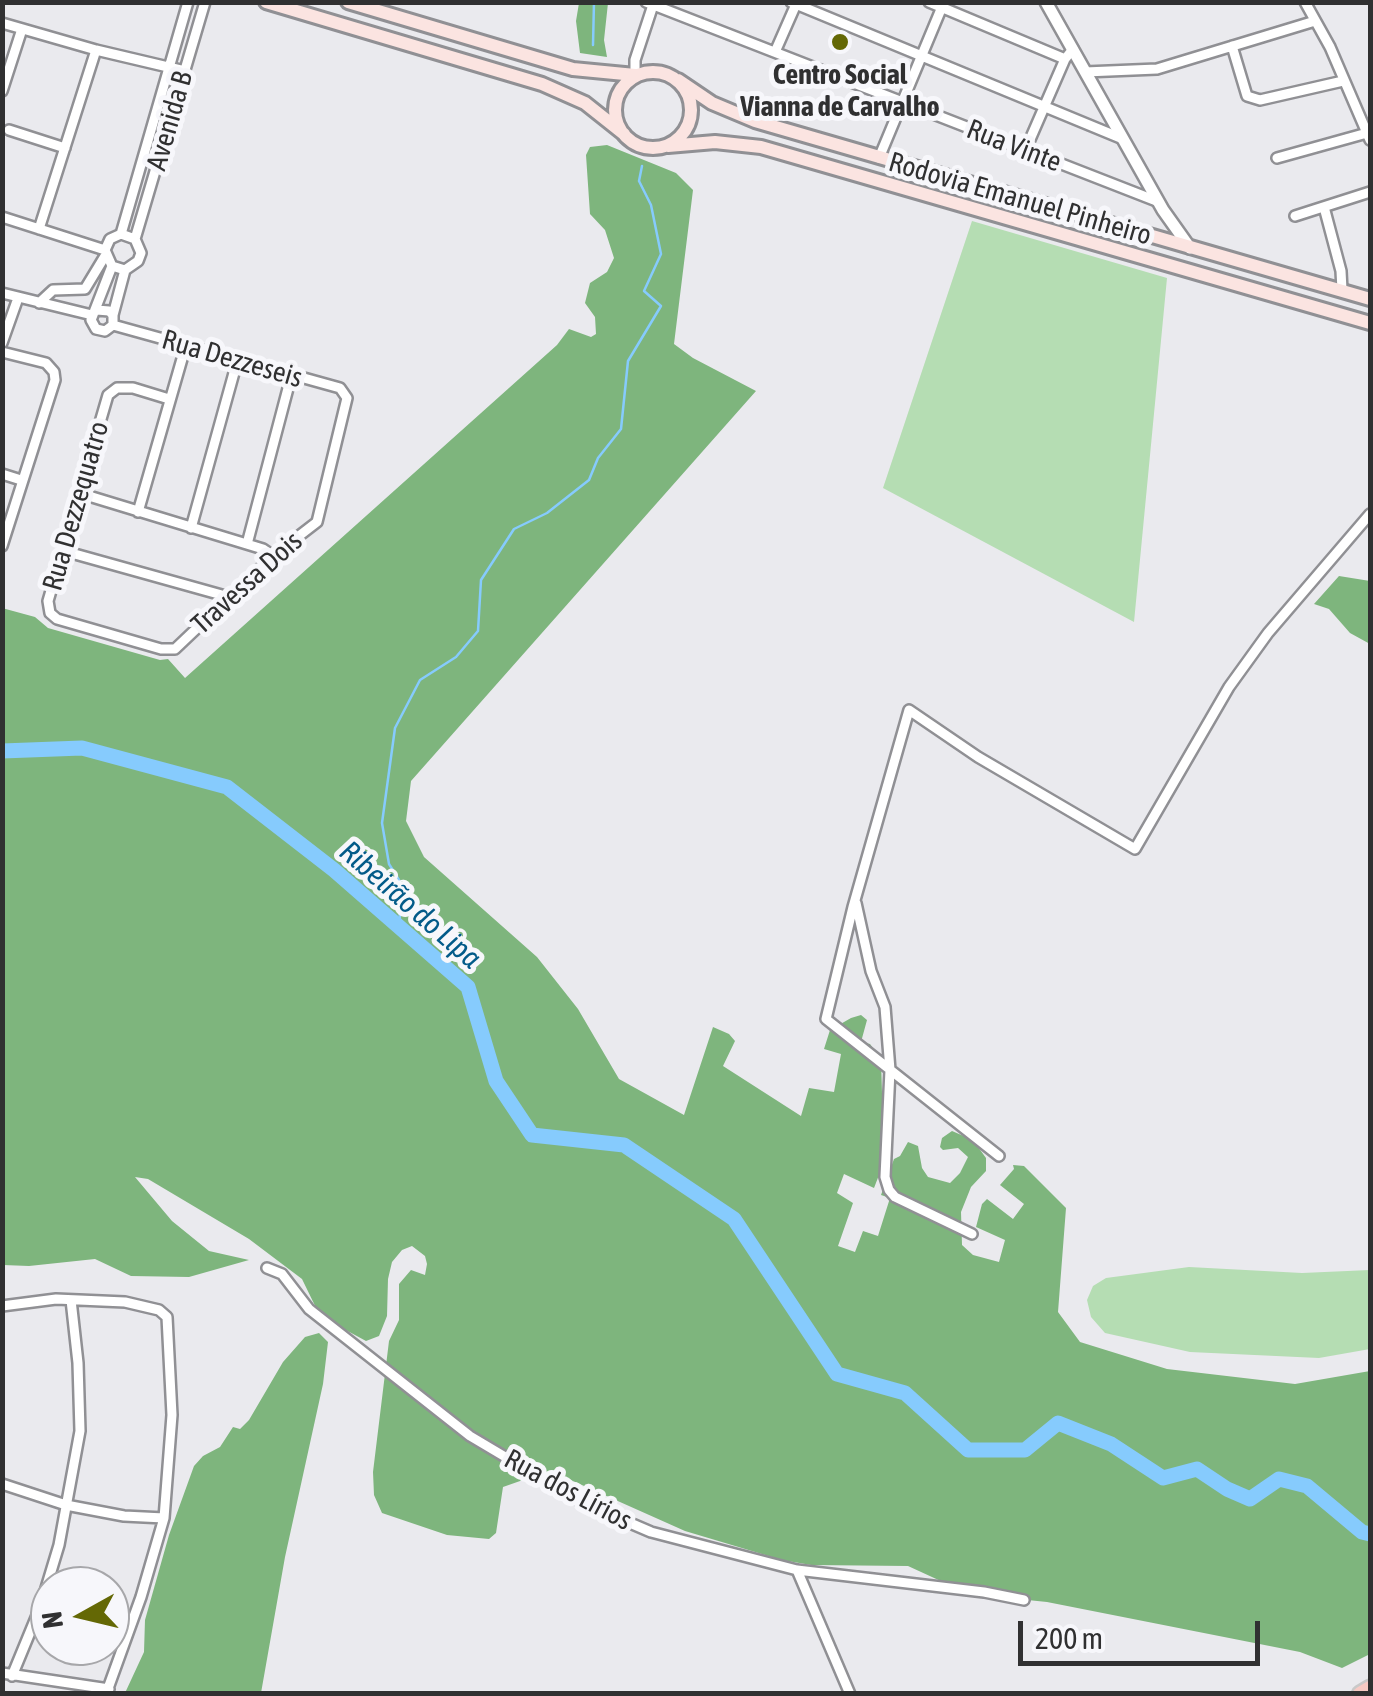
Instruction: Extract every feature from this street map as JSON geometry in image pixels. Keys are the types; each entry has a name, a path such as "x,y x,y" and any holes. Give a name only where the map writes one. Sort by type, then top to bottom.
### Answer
{"main road":[{"path":"266,2 542,84 584,103 624,134 644,147 668,146 688,127 692,114 689,95 678,80 650,71 623,85 616,100 616,118 624,134"},
{"path":"358,4 574,69 635,76"},
{"name":"Rodovia Emanuel Pinheiro","path":"678,80 734,114 1370,299"},
{"name":"Rodovia Emanuel Pinheiro","path":"668,146 716,142 761,147 1370,323"},
{"path":"1360,1694 1370,1688"}],"street":[{"name":"Avenida B","path":"39,303 53,290 85,289 110,239 120,234 188,2"},
{"name":"Avenida B","path":"125,270 133,267 140,253 135,239 205,2"},
{"path":"929,2 1070,54"},
{"path":"1046,2 1070,54 1086,72 1161,206 1190,248"},
{"path":"1276,158 1369,137 1330,47 1305,2"},
{"path":"635,76 635,60 651,3"},
{"name":"Rua Vinte","path":"651,3 1161,206"},
{"path":"775,52 794,3 1122,139"},
{"path":"879,158 943,5"},
{"path":"1086,72 1157,69 1315,22"},
{"path":"2,23 185,71"},
{"path":"2,91 22,29"},
{"path":"1232,46 1248,96 1260,100 1343,80"},
{"path":"40,228 96,50"},
{"path":"1025,151 1070,54"},
{"path":"9,130 65,148"},
{"path":"1295,216 1370,192"},
{"path":"1144,233 1160,226 1161,206"},
{"path":"1324,207 1341,271 1342,290"},
{"path":"2,217 105,253 112,266 125,270 113,320 100,332 92,326 112,266"},
{"path":"120,234 135,239"},
{"path":"2,293 95,313 109,311 113,320"},
{"path":"2,343 18,298"},
{"name":"Rua Dezzeseis","path":"113,320 237,362 340,388 346,398"},
{"path":"138,512 186,345"},
{"path":"2,352 46,364 54,372 55,380 2,546"},
{"path":"191,528 237,362"},
{"path":"246,544 290,377"},
{"name":"Rua Dezzequatro","path":"57,618 50,613 48,602 108,394 117,388 133,388 169,398"},
{"name":"Travessa Dois","path":"57,618 161,649 175,648 273,556 316,522 346,398"},
{"path":"2,474 21,480"},
{"path":"80,492 273,556"},
{"path":"999,1156 826,1019 855,898 908,710 1135,849 1229,688 1268,633 1370,514"},
{"path":"64,551 229,597"},
{"path":"855,898 871,971 885,1007 890,1070 885,1177 889,1190 895,1198 972,1234"},
{"name":"Rua dos Lírios","path":"267,1268 282,1274 310,1309 470,1436 580,1502 651,1532 796,1570 1024,1600"},
{"path":"2,1306 70,1300 125,1302 159,1310 166,1318 172,1415 164,1518 108,1691 7,1674 40,1608 59,1546 80,1431 78,1364 70,1300"},
{"path":"2,1484 66,1504 124,1516 164,1518"},
{"path":"796,1570 850,1694"}],"green space":[{"path":"579,3 608,3 604,40 607,57 580,53 576,21"},
{"path":"607,145 676,173 693,190 674,344 756,391 411,781 406,821 424,857 537,957 578,1009 619,1079 684,1115 713,1027 735,1041 723,1066 801,1116 809,1088 834,1092 841,1054 824,1049 830,1030 861,1015 867,1020 861,1042 870,1044 881,1059 884,1162 874,1188 844,1174 837,1193 853,1203 838,1246 855,1252 863,1231 878,1236 890,1198 881,1195 894,1159 908,1142 918,1146 928,1177 950,1183 960,1173 968,1157 958,1148 940,1147 942,1138 952,1131 973,1140 986,1158 986,1171 971,1187 961,1212 962,1245 973,1255 999,1262 1005,1240 976,1227 987,1199 1013,1219 1024,1204 1000,1185 1014,1169 1013,1165 1024,1166 1066,1208 1058,1312 1080,1342 1167,1369 1295,1384 1370,1371 1370,1654 1342,1668 1300,1652 1047,1602 969,1594 908,1566 811,1565 782,1560 685,1531 555,1473 503,1487 496,1533 489,1539 447,1535 382,1513 374,1495 373,1472 389,1341 399,1320 399,1284 411,1270 425,1275 427,1264 425,1256 412,1246 402,1250 392,1262 387,1316 379,1336 366,1341 320,1316 302,1279 249,1239 148,1179 135,1177 172,1221 209,1251 249,1260 189,1277 131,1276 95,1259 3,1265 2,608 35,617 48,628 168,659 185,678 557,345 569,329 591,337 596,334 595,317 585,303 590,283 607,272 614,258 605,230 590,214 586,155 590,147"},
{"path":"972,221 1167,278 1134,622 883,488"},
{"path":"1339,576 1370,581 1370,644 1350,633 1329,609 1314,604"},
{"path":"1189,1267 1302,1273 1370,1270 1370,1349 1319,1358 1190,1352 1105,1333 1091,1317 1087,1300 1093,1286 1106,1278"},
{"path":"319,1333 328,1342 323,1384 285,1557 261,1693 125,1693 144,1652 145,1620 194,1466 220,1447 233,1427 240,1429 249,1420 283,1362 305,1337"}],"waterway":[{"path":"593,45 594,2"},
{"path":"400,927 399,880 389,864 382,823 395,728 420,680 456,657 478,631 481,580 514,529 547,513 589,480 598,458 621,429 628,361 661,306 644,291 661,254 651,205 639,181 642,166"},
{"name":"Ribeirão do Lipa","path":"2,751 82,748 227,787 334,870 468,987 496,1081 532,1135 624,1145 734,1219 837,1374 905,1393 968,1450 1025,1450 1058,1423 1111,1444 1163,1478 1197,1469 1250,1499 1279,1479 1307,1486 1362,1532 1370,1534"}],"place":[{"name":"Centro Social Vianna de Carvalho","path":"840,42"}]}
